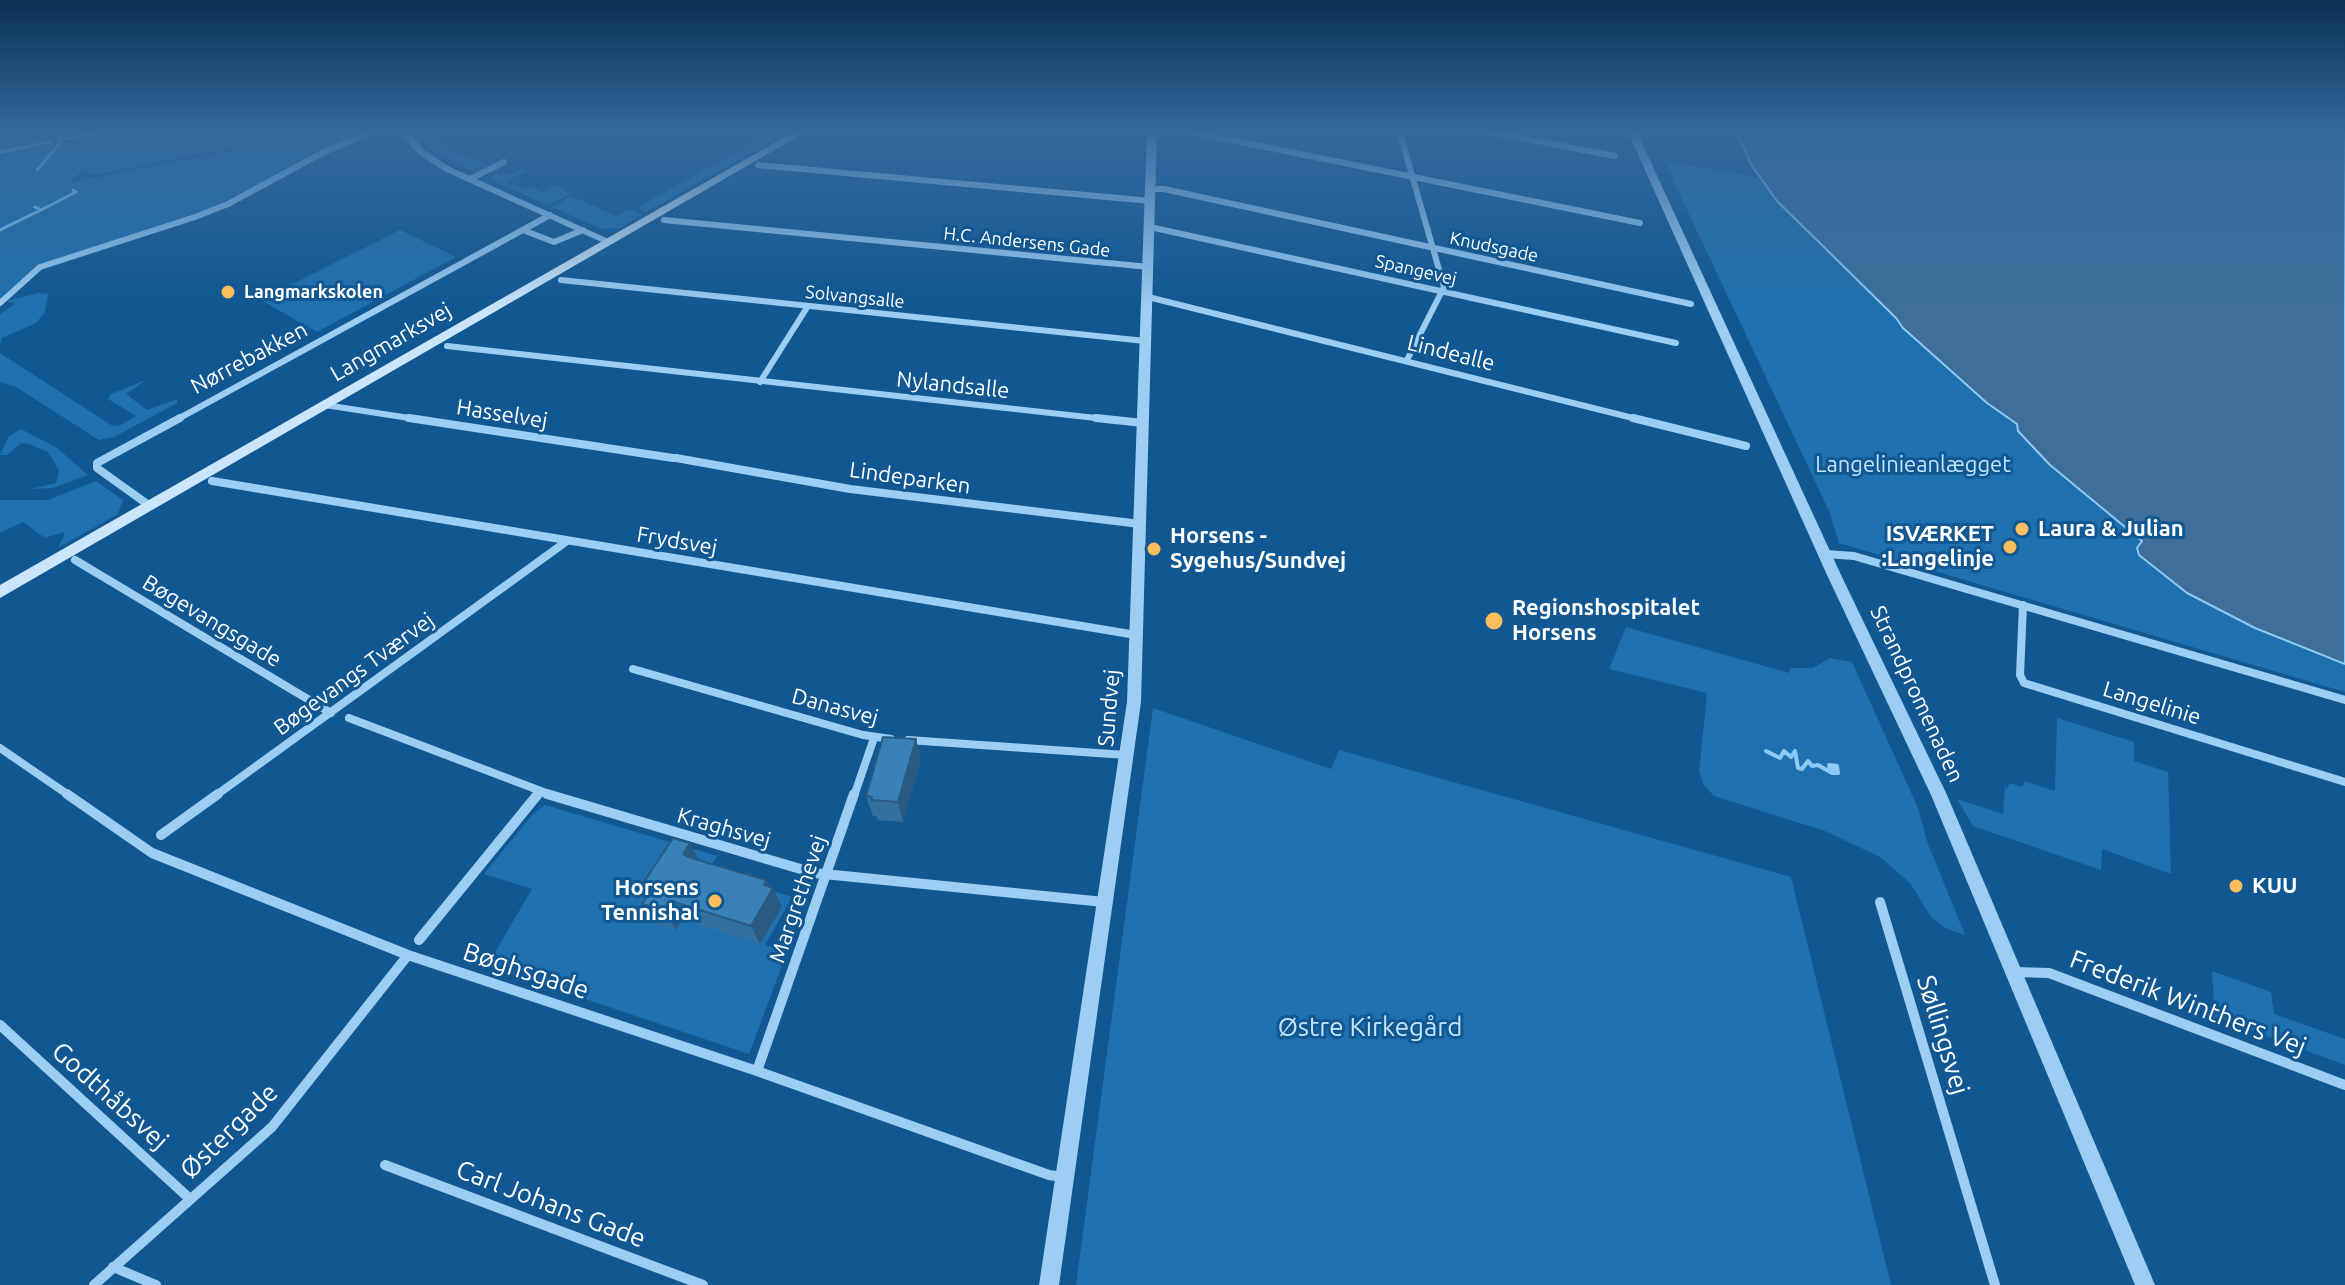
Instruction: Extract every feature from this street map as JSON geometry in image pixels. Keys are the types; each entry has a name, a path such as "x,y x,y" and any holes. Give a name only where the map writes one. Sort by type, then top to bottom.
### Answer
{"main road":[{"name":"Langmarksvej","path":"0,592 700,190"}],"street":[{"path":"0,303 40,267 206,213 253,190"},
{"path":"494,190 610,242"},
{"name":"Knudsgade","path":"1085,190 1151,195 1432,248 1691,304"},
{"name":"Sundvej","path":"1049,1285 1128,755 1136,635 1151,190"},
{"path":"1407,360 1443,284 1416,190"},
{"path":"1480,190 1640,223"},
{"name":"Strandpromenaden","path":"1659,190 1939,795 2145,1285"},
{"name":"Nørrebakken","path":"150,506 97,468 97,463 550,215"},
{"name":"H.C. Andersens Gade","path":"664,220 1149,267"},
{"name":"Spangevej","path":"1150,227 1676,343"},
{"path":"523,230 554,242 583,230"},
{"name":"Solvangsalle","path":"561,280 1145,341"},
{"name":"Lindealle","path":"1148,297 1746,446"},
{"path":"760,382 808,306"},
{"name":"Nylandsalle","path":"447,346 1143,423"},
{"name":"Hasselvej","path":"325,405 675,458"},
{"name":"Lindeparken","path":"675,458 864,491 1140,524"},
{"name":"Frydsvej","path":"212,481 1136,635"},
{"name":"Bøgevangs Tværvej","path":"161,835 567,541"},
{"path":"1826,554 1854,556 2345,700"},
{"name":"Bøgevangsgade","path":"75,560 331,713"},
{"name":"Langelinie","path":"2023,605 2020,675 2024,683 2345,782"},
{"name":"Danasvej","path":"633,669 874,738 1128,755"},
{"name":"Kraghsvej","path":"349,718 540,792 828,875 1104,902"},
{"name":"Margrethevej","path":"757,1071 874,738"},
{"name":"Bøghsgade","path":"0,748 152,853 408,955 757,1071 1049,1175 1064,1177"},
{"path":"419,940 540,792"},
{"name":"Søllingsvej","path":"1880,902 1995,1285"},
{"name":"Østergade","path":"94,1285 272,1127 408,955"},
{"name":"Frederik Winthers Vej","path":"2013,972 2049,973 2345,1085"},
{"name":"Godthåbsvej","path":"0,1025 190,1199"},
{"name":"Carl Johans Gade","path":"385,1165 703,1285"},
{"path":"113,1267 156,1285"}],"green space":[{"path":"0,190 247,190 200,213 49,261 33,269 0,299"},
{"path":"514,190 573,192 548,205"},
{"path":"669,190 686,190 647,212 637,208"},
{"name":"Langelinieanlægget","path":"1678,190 1769,190 1903,328 1987,403 2017,424 2018,431 2050,465 2142,541 2137,548 2139,555 2187,593 2255,628 2345,664 2345,692 1839,543 1829,511"},
{"path":"571,196 616,216 629,209 642,215 620,228 602,229 552,207"},
{"path":"400,230 456,257 317,332 261,300"},
{"path":"39,293 48,294 45,312 36,323 2,338 0,345 0,314 15,304 6,301"},
{"path":"0,353 111,425 119,426 136,416 108,399 111,394 146,380 126,394 147,410 177,399 177,403 114,437 99,440 16,387 0,382"},
{"path":"21,429 57,448 88,475 53,488 30,489 56,483 59,470 48,452 29,444 21,443 7,455 0,455 9,436"},
{"path":"96,481 123,500 118,514 58,548 65,534 63,532 45,538 23,522 0,533 0,500 48,500"},
{"path":"1626,627 1789,673 1790,668 1813,668 1830,658 1852,662 1918,808 1928,844 1965,935 1945,928 1931,917 1910,883 1880,857 1825,831 1714,796 1704,785 1699,772 1707,693 1609,669"},
{"name":"Østre Kirkegård","path":"1153,708 1331,769 1339,750 1791,877 1891,1285 1076,1285"},
{"path":"2057,718 2134,742 2134,761 2168,772 2171,874 2102,849 2101,870 1973,826 1957,799 2003,814 2005,787 2008,788 2009,783 2023,787 2024,781 2055,791"},
{"path":"545,805 717,856 708,871 792,897 765,945 787,952 749,1054 487,966 532,889 484,874 532,815"},
{"path":"2212,971 2271,992 2274,1014 2345,1039 2345,1065 2215,1017"}],"shaded area":[{"path":"1769,190 2345,190 2345,664 2255,628 2187,593 2139,555 2137,548 2142,541 2050,465 2018,431 2017,424 1987,403 1903,328"}],"building":[{"path":"883,737 916,739 898,802 871,800 872,797 866,796"},
{"path":"673,838 690,843 683,854 691,858 766,880 764,885 773,888 751,926 671,901 665,911 642,904 651,892 640,888"}],"waterway":[{"path":"41,210 76,192 73,190"},
{"path":"35,207 41,210"},
{"path":"0,230 41,210"},
{"path":"1766,751 1780,758 1784,751 1791,757 1795,751 1798,768 1802,769 1808,761 1812,766 1818,765 1832,773 1838,773 1837,766 1829,765 1830,770 1835,772 1836,768 1831,767 1834,769"}],"place":[{"name":"Langmarkskolen","path":"228,292"},
{"name":"Laura & Julian","path":"2022,529"},
{"name":"ISVÆRKET :Langelinje","path":"2010,547"},
{"name":"Horsens - Sygehus/Sundvej","path":"1154,549"},
{"name":"Regionshospitalet Horsens","path":"1494,621"},
{"name":"KUU","path":"2236,886"},
{"name":"Horsens Tennishal","path":"715,901"}]}
